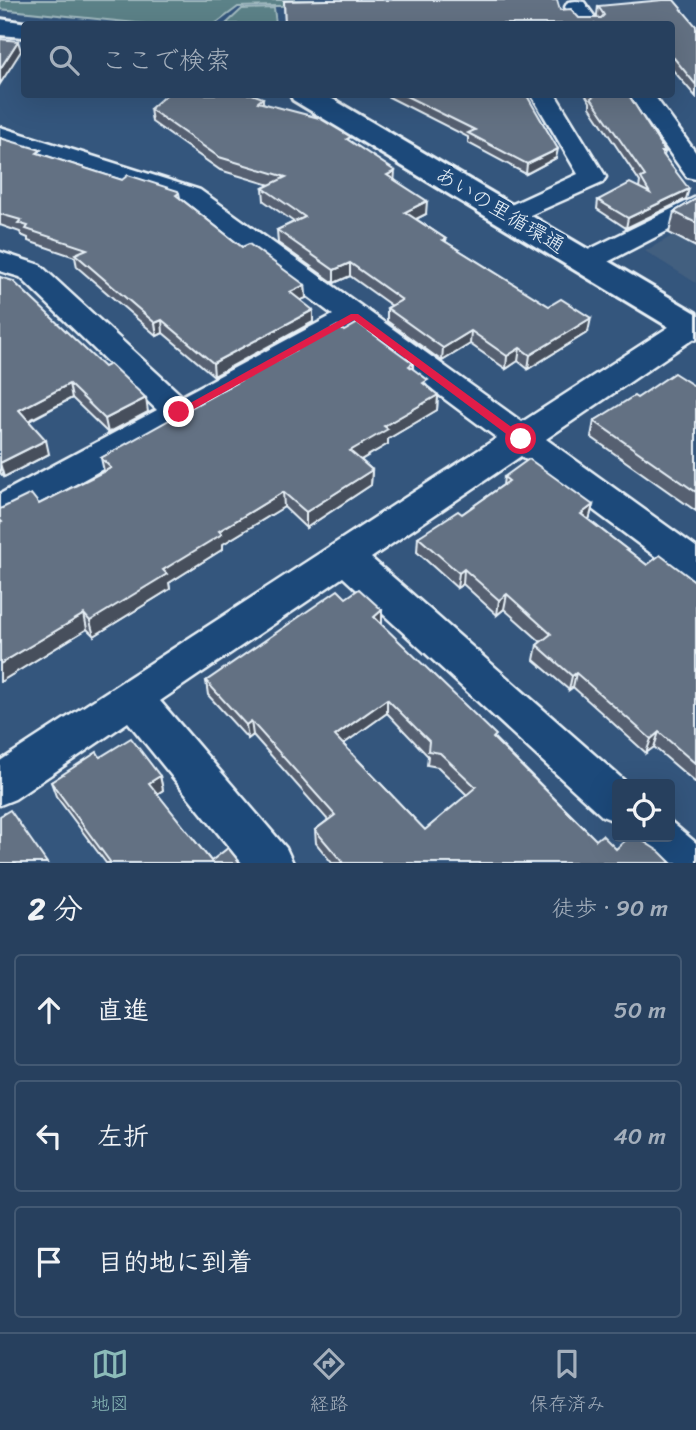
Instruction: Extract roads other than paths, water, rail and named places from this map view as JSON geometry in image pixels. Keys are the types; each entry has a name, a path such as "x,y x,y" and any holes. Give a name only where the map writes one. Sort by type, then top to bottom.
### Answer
{"street":[{"path":"0,27 21,29"},
{"name":"あいの里循環通","path":"310,98 694,327"},
{"path":"510,216 593,177 545,98"},
{"path":"643,98 696,172"},
{"path":"0,134 191,196 696,567"},
{"path":"586,262 696,205"},
{"path":"0,261 30,271 179,412"},
{"path":"0,510 354,316"},
{"path":"0,785 694,327"},
{"path":"345,556 612,797"},
{"path":"132,697 270,863"},
{"path":"662,842 685,863"}]}
